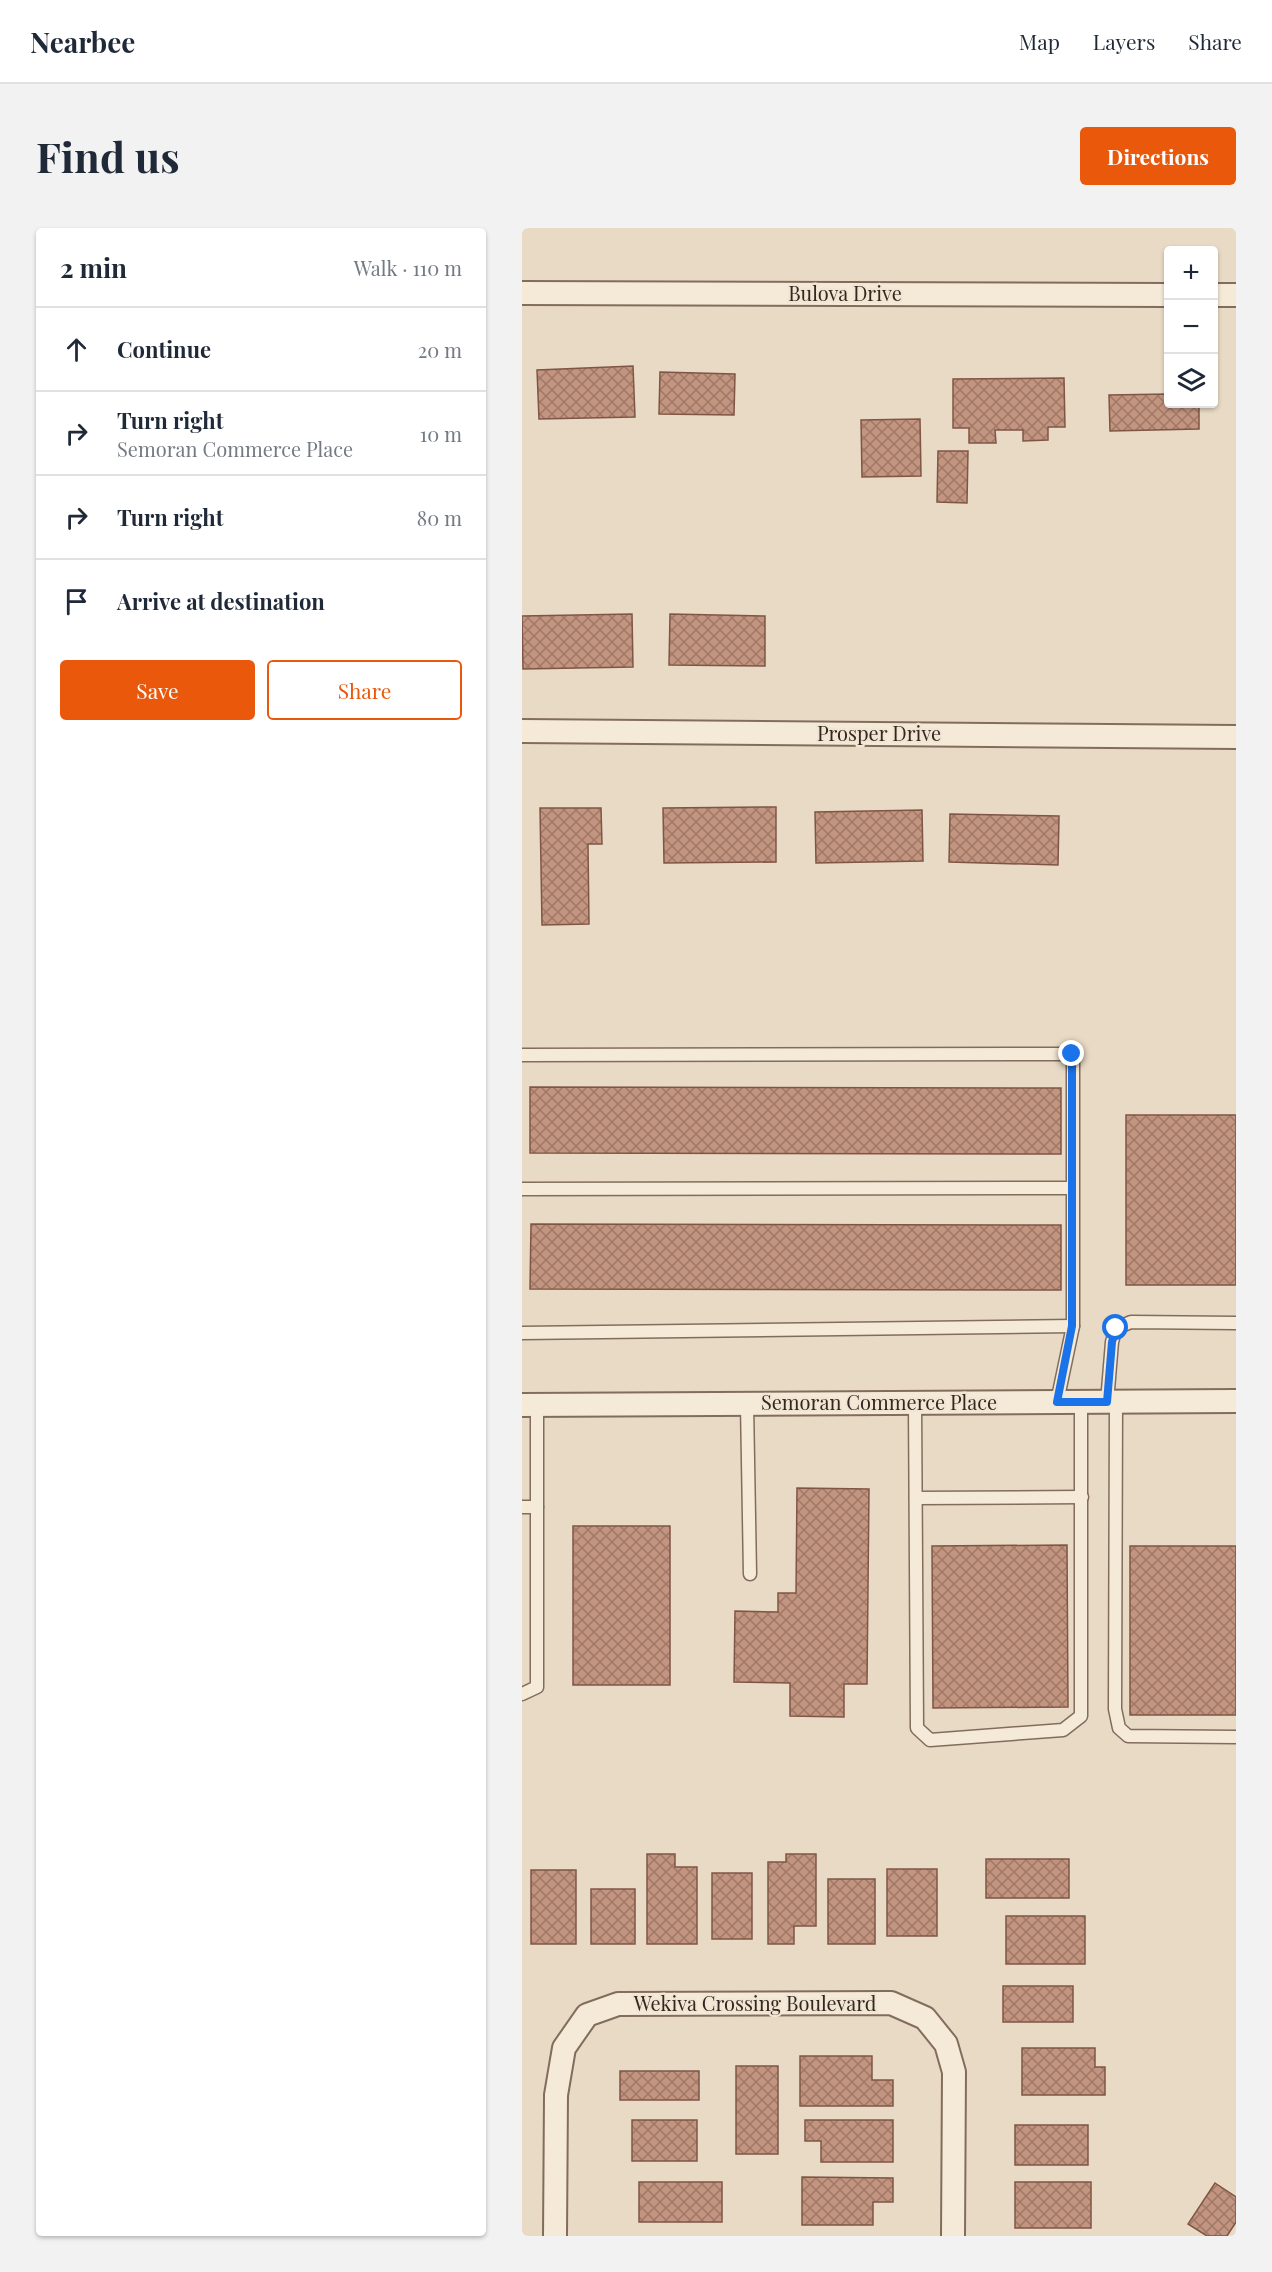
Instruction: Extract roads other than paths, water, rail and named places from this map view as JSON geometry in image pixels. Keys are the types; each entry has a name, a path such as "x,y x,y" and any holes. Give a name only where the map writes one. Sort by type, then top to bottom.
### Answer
{"street":[{"name":"Bulova Drive","path":"522,293 1164,295"},
{"path":"1218,295 1236,295"},
{"name":"Prosper Drive","path":"522,731 1236,737"},
{"name":"Semoran Commerce Place","path":"529,1405 1236,1401"},
{"name":"Wekiva Crossing Boulevard","path":"555,2236 556,2095 564,2048 587,2015 618,2004 891,2003 925,2018 946,2044 954,2072 953,2236"}],"lane":[{"path":"522,1055 1072,1054 1072,1326 1057,1402"},
{"path":"522,1189 1072,1188"},
{"path":"1236,1323 1131,1322 1116,1328 1112,1342 1115,1709 1119,1728 1128,1736 1236,1737"},
{"path":"522,1333 1072,1326"},
{"path":"915,1403 917,1728 930,1740 1063,1730 1081,1716 1081,1402"},
{"path":"747,1404 750,1574"},
{"path":"522,1694 537,1687 537,1507 529,1405"},
{"path":"916,1498 1082,1497"},
{"path":"522,1507 537,1507"}]}
